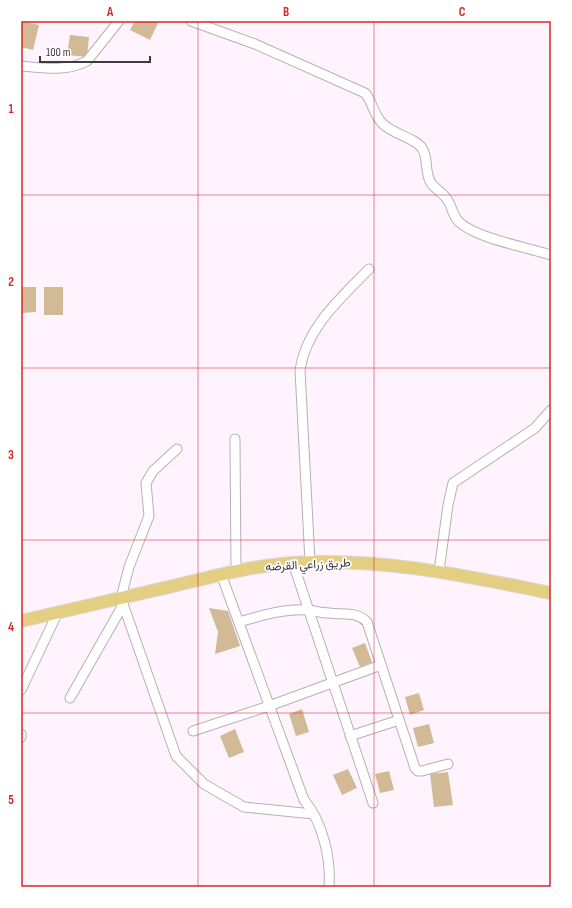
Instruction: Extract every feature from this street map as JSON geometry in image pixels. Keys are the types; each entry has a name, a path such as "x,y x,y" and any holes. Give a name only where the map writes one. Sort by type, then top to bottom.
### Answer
{"main road":[{"name":"طريق زراعي القرضه","path":"21,622 58,612 122,601 221,574 293,563 310,562 385,564 439,571 551,593"}],"street":[{"path":"21,66 62,69 83,63 87,61 119,21"},
{"path":"191,21 255,44 365,93 372,110 384,125 420,146 426,157 427,176 438,191 447,198 455,217 459,221 498,240 551,255"},
{"path":"310,562 300,385 302,357 306,344 334,305 370,269"},
{"path":"439,571 448,505 453,483 535,428 551,410"},
{"path":"234,439 236,572"},
{"path":"70,698 122,601 129,567 149,516 146,483 153,470 176,449"},
{"path":"293,563 307,610 373,803"},
{"path":"221,574 304,800 313,814 328,857 330,873 329,887"},
{"path":"122,601 176,756 204,784 244,807 313,814"},
{"path":"239,622 262,615 307,610 329,614 349,614 362,618 367,622 415,768 418,771 448,764"},
{"path":"21,690 58,612"},
{"path":"193,731 269,706 381,665"},
{"path":"350,736 399,720"}],"building":[{"path":"21,21 39,25 33,50 21,47"},
{"path":"135,21 159,21 150,40 130,30"},
{"path":"70,35 89,37 87,57 67,55"},
{"path":"21,287 36,287 36,312 21,313"},
{"path":"44,287 63,287 63,315 44,315"},
{"path":"209,608 228,611 240,646 215,654 218,632"},
{"path":"365,643 372,662 360,667 352,648"},
{"path":"419,693 424,710 410,715 405,697"},
{"path":"302,709 309,732 296,736 289,714"},
{"path":"429,724 434,743 418,747 413,728"},
{"path":"235,729 244,752 229,758 220,736"},
{"path":"348,769 357,788 342,795 333,775"},
{"path":"389,771 394,790 380,793 375,774"},
{"path":"448,772 453,805 434,807 430,774"}]}
